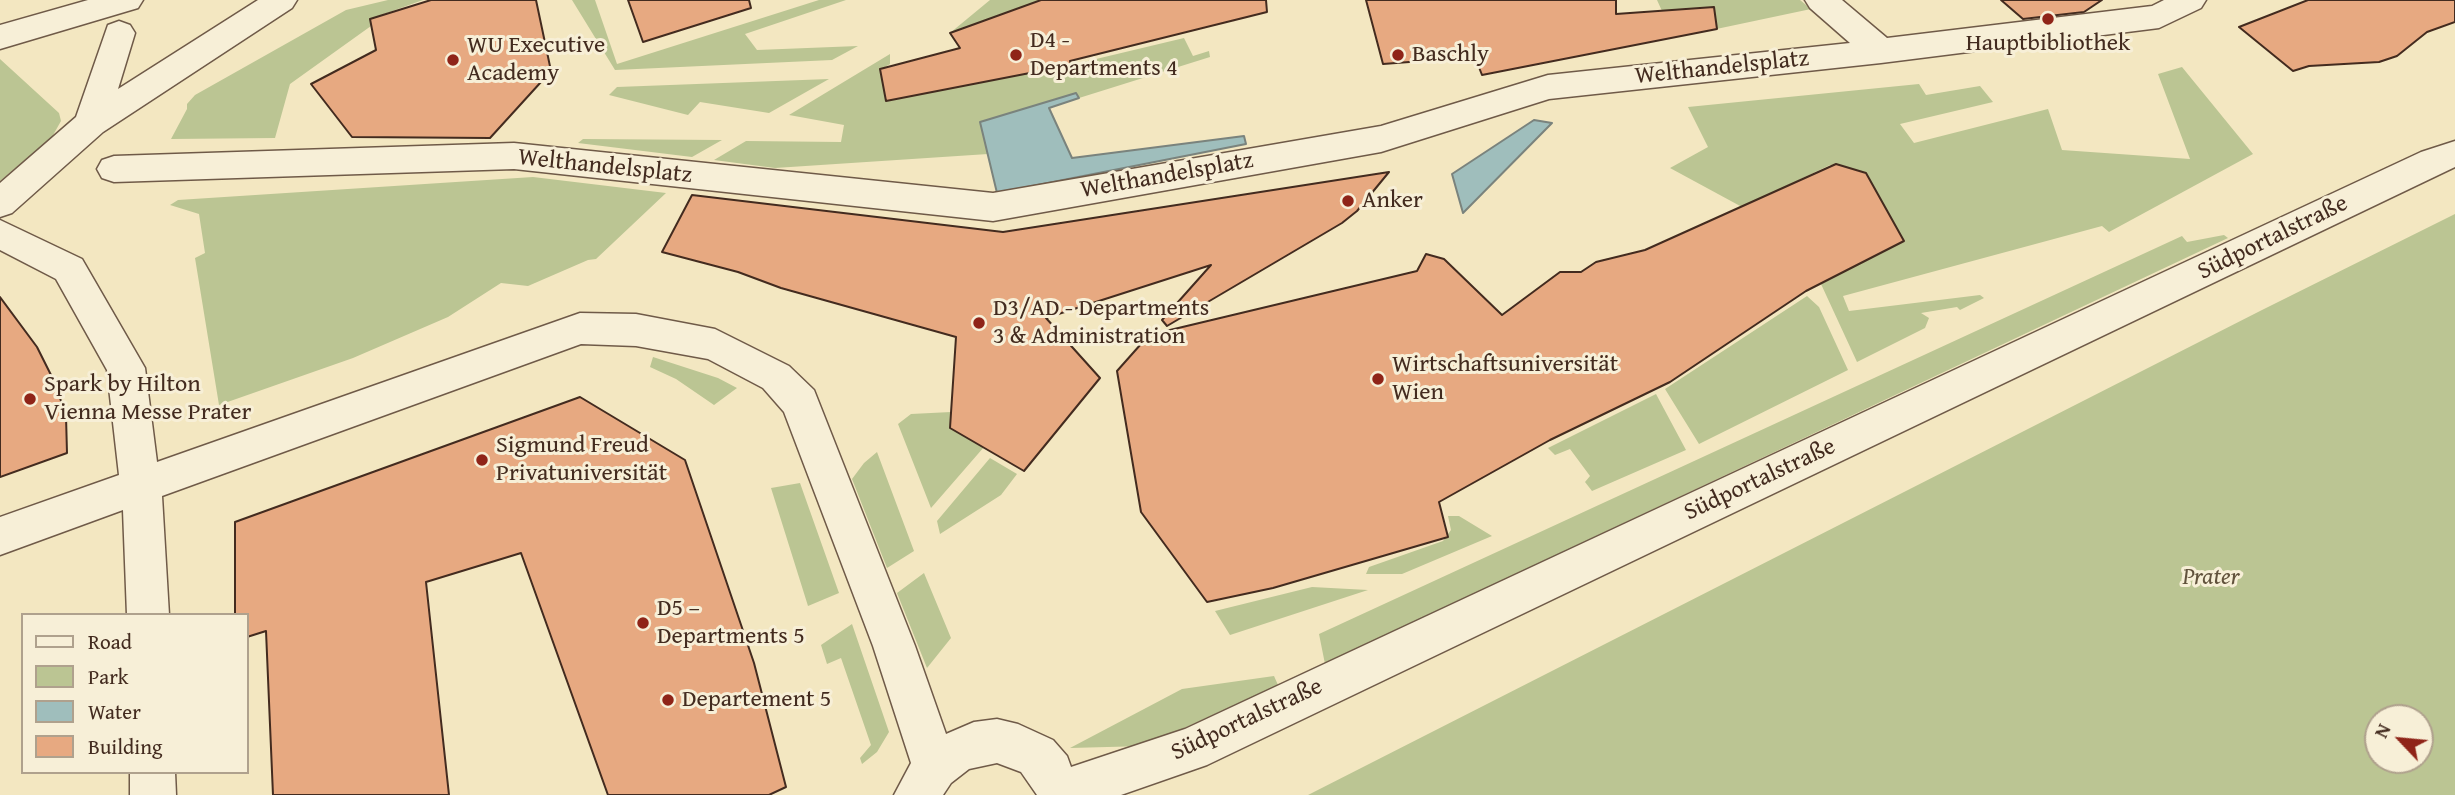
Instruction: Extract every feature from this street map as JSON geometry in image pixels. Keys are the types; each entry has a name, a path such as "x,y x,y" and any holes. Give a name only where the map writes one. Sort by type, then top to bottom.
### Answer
{"street":[{"path":"0,37 127,0"},
{"path":"0,203 91,123 281,0"},
{"path":"1821,0 1881,51"},
{"name":"Welthandelsplatz","path":"114,169 450,148 993,207 1381,139 1548,87 1881,51 2190,0"},
{"path":"91,123 119,33"},
{"name":"Südportalstraße","path":"926,781 954,753 974,744 997,741 1018,746 1037,756 1051,772 1060,794 1191,749 2433,161 2455,154"},
{"path":"0,234 69,269 125,368 145,524 148,613"},
{"path":"0,537 580,328 636,330 715,345 776,377 800,402 894,646 926,781"},
{"path":"152,774 153,795"}],"green space":[{"path":"388,0 423,0 370,19 371,26 290,84 275,138 171,139 187,104 195,95 346,10"},
{"path":"572,0 595,0 617,64 819,0 846,0 745,34 757,50 858,46 832,60 615,70"},
{"path":"990,0 1041,0 950,33"},
{"path":"1657,0 1800,0 1811,9 1688,35 1676,10 1662,11"},
{"path":"1184,38 1193,56 1209,51 1210,57 1079,98 1076,94 981,122 988,154 775,168 714,160 746,141 841,142 844,125 789,115 890,54 890,64 880,70 887,101 1071,65"},
{"path":"0,59 59,113 61,121 52,137 0,181"},
{"path":"2182,67 2253,154 2109,232 2102,226 1843,296 1849,311 1980,295 1984,298 1960,310 1957,307 1921,313 1929,318 1925,328 1857,362 1821,284 1901,242 1900,234 1866,173 1830,165 1742,207 1670,168 1708,147 1688,107 1919,84 1926,95 1980,86 1993,102 1900,124 1914,143 2048,109 2062,150 2190,159 2158,74"},
{"path":"829,79 769,113 700,102 688,115 609,95 617,87"},
{"path":"583,139 722,140 692,157 578,143"},
{"path":"533,177 666,193 596,259 528,286 501,283 448,317 353,358 219,405 195,258 205,253 199,214 170,205 178,200"},
{"name":"Prater","path":"2455,214 2455,795 1308,795 2262,310"},
{"path":"2224,235 2228,238 1325,664 1319,634 2182,236 2187,242"},
{"path":"1807,296 1819,307 1848,370 1699,444 1665,389"},
{"path":"653,357 718,378 737,388 714,405 676,379 650,367"},
{"path":"1656,394 1686,450 1592,491 1585,482 1590,476 1570,449 1555,455 1548,448"},
{"path":"951,412 953,429 984,447 931,508 898,424 911,414"},
{"path":"877,452 914,551 887,568 852,479"},
{"path":"990,458 1017,474 1001,495 940,534 937,521"},
{"path":"800,483 839,593 808,606 771,488"},
{"path":"1448,516 1459,516 1492,536 1402,574 1366,574 1369,567 1443,541 1451,530"},
{"path":"924,573 951,638 927,668 897,593"},
{"path":"1312,587 1368,590 1230,635 1215,611"},
{"path":"852,624 889,732 877,752 862,764 860,758 871,745 841,658 827,664 821,645"},
{"path":"1274,676 1278,685 1145,746 1070,748 1182,689"}],"water":[{"path":"1076,93 1079,98 1049,108 1072,158 1244,136 1246,144 997,193 980,122"},
{"path":"1534,120 1552,123 1463,213 1452,174"}],"building":[{"name":"WU Executive Academy","path":"431,0 536,0 551,71 490,138 352,137 311,84 376,50 370,19"},
{"path":"628,0 749,0 751,8 643,42"},
{"name":"D4 - Departments 4","path":"1041,0 1266,0 1267,12 1070,61 1071,65 886,101 880,69 960,48 950,33"},
{"path":"1366,0 1616,0 1616,14 1714,7 1717,29 1482,75 1475,57 1383,64"},
{"name":"Hauptbibliothek","path":"2001,0 2102,0 2084,12 2023,19"},
{"path":"2308,0 2455,0 2455,22 2427,32 2397,56 2379,62 2309,66 2293,71 2239,27"},
{"path":"1836,164 1866,173 1904,241 1806,291 1670,382 1550,440 1439,502 1448,537 1273,588 1207,602 1141,512 1117,371 1149,335 1417,271 1426,254 1444,259 1502,315 1560,272 1581,272 1596,262 1645,250"},
{"name":"D3/AD - Departments 3 & Administration","path":"1389,172 1357,211 1342,223 1167,326 1162,320 1211,265 1046,318 1100,378 1024,471 950,428 956,337 662,252 692,195 1003,232"},
{"name":"Spark by Hilton Vienna Messe Prater","path":"0,297 37,347 55,383 66,416 67,453 0,477"},
{"path":"580,397 685,460 754,663 786,787 769,795 608,795 521,553 426,582 449,795 273,795 266,631 248,637 248,613 235,613 235,522"}],"place":[{"name":"Hauptbibliothek","path":"2048,19"},
{"name":"D4 - Departments 4","path":"1016,55"},
{"name":"Baschly","path":"1398,55"},
{"name":"WU Executive Academy","path":"453,60"},
{"name":"Anker","path":"1348,201"},
{"name":"D3/AD - Departments 3 & Administration","path":"979,323"},
{"name":"Wirtschaftsuniversität Wien","path":"1378,379"},
{"name":"Spark by Hilton Vienna Messe Prater","path":"30,399"},
{"name":"Sigmund Freud Privatuniversität","path":"482,460"},
{"name":"D5 – Departments 5","path":"643,623"},
{"name":"Departement 5","path":"668,700"}]}
